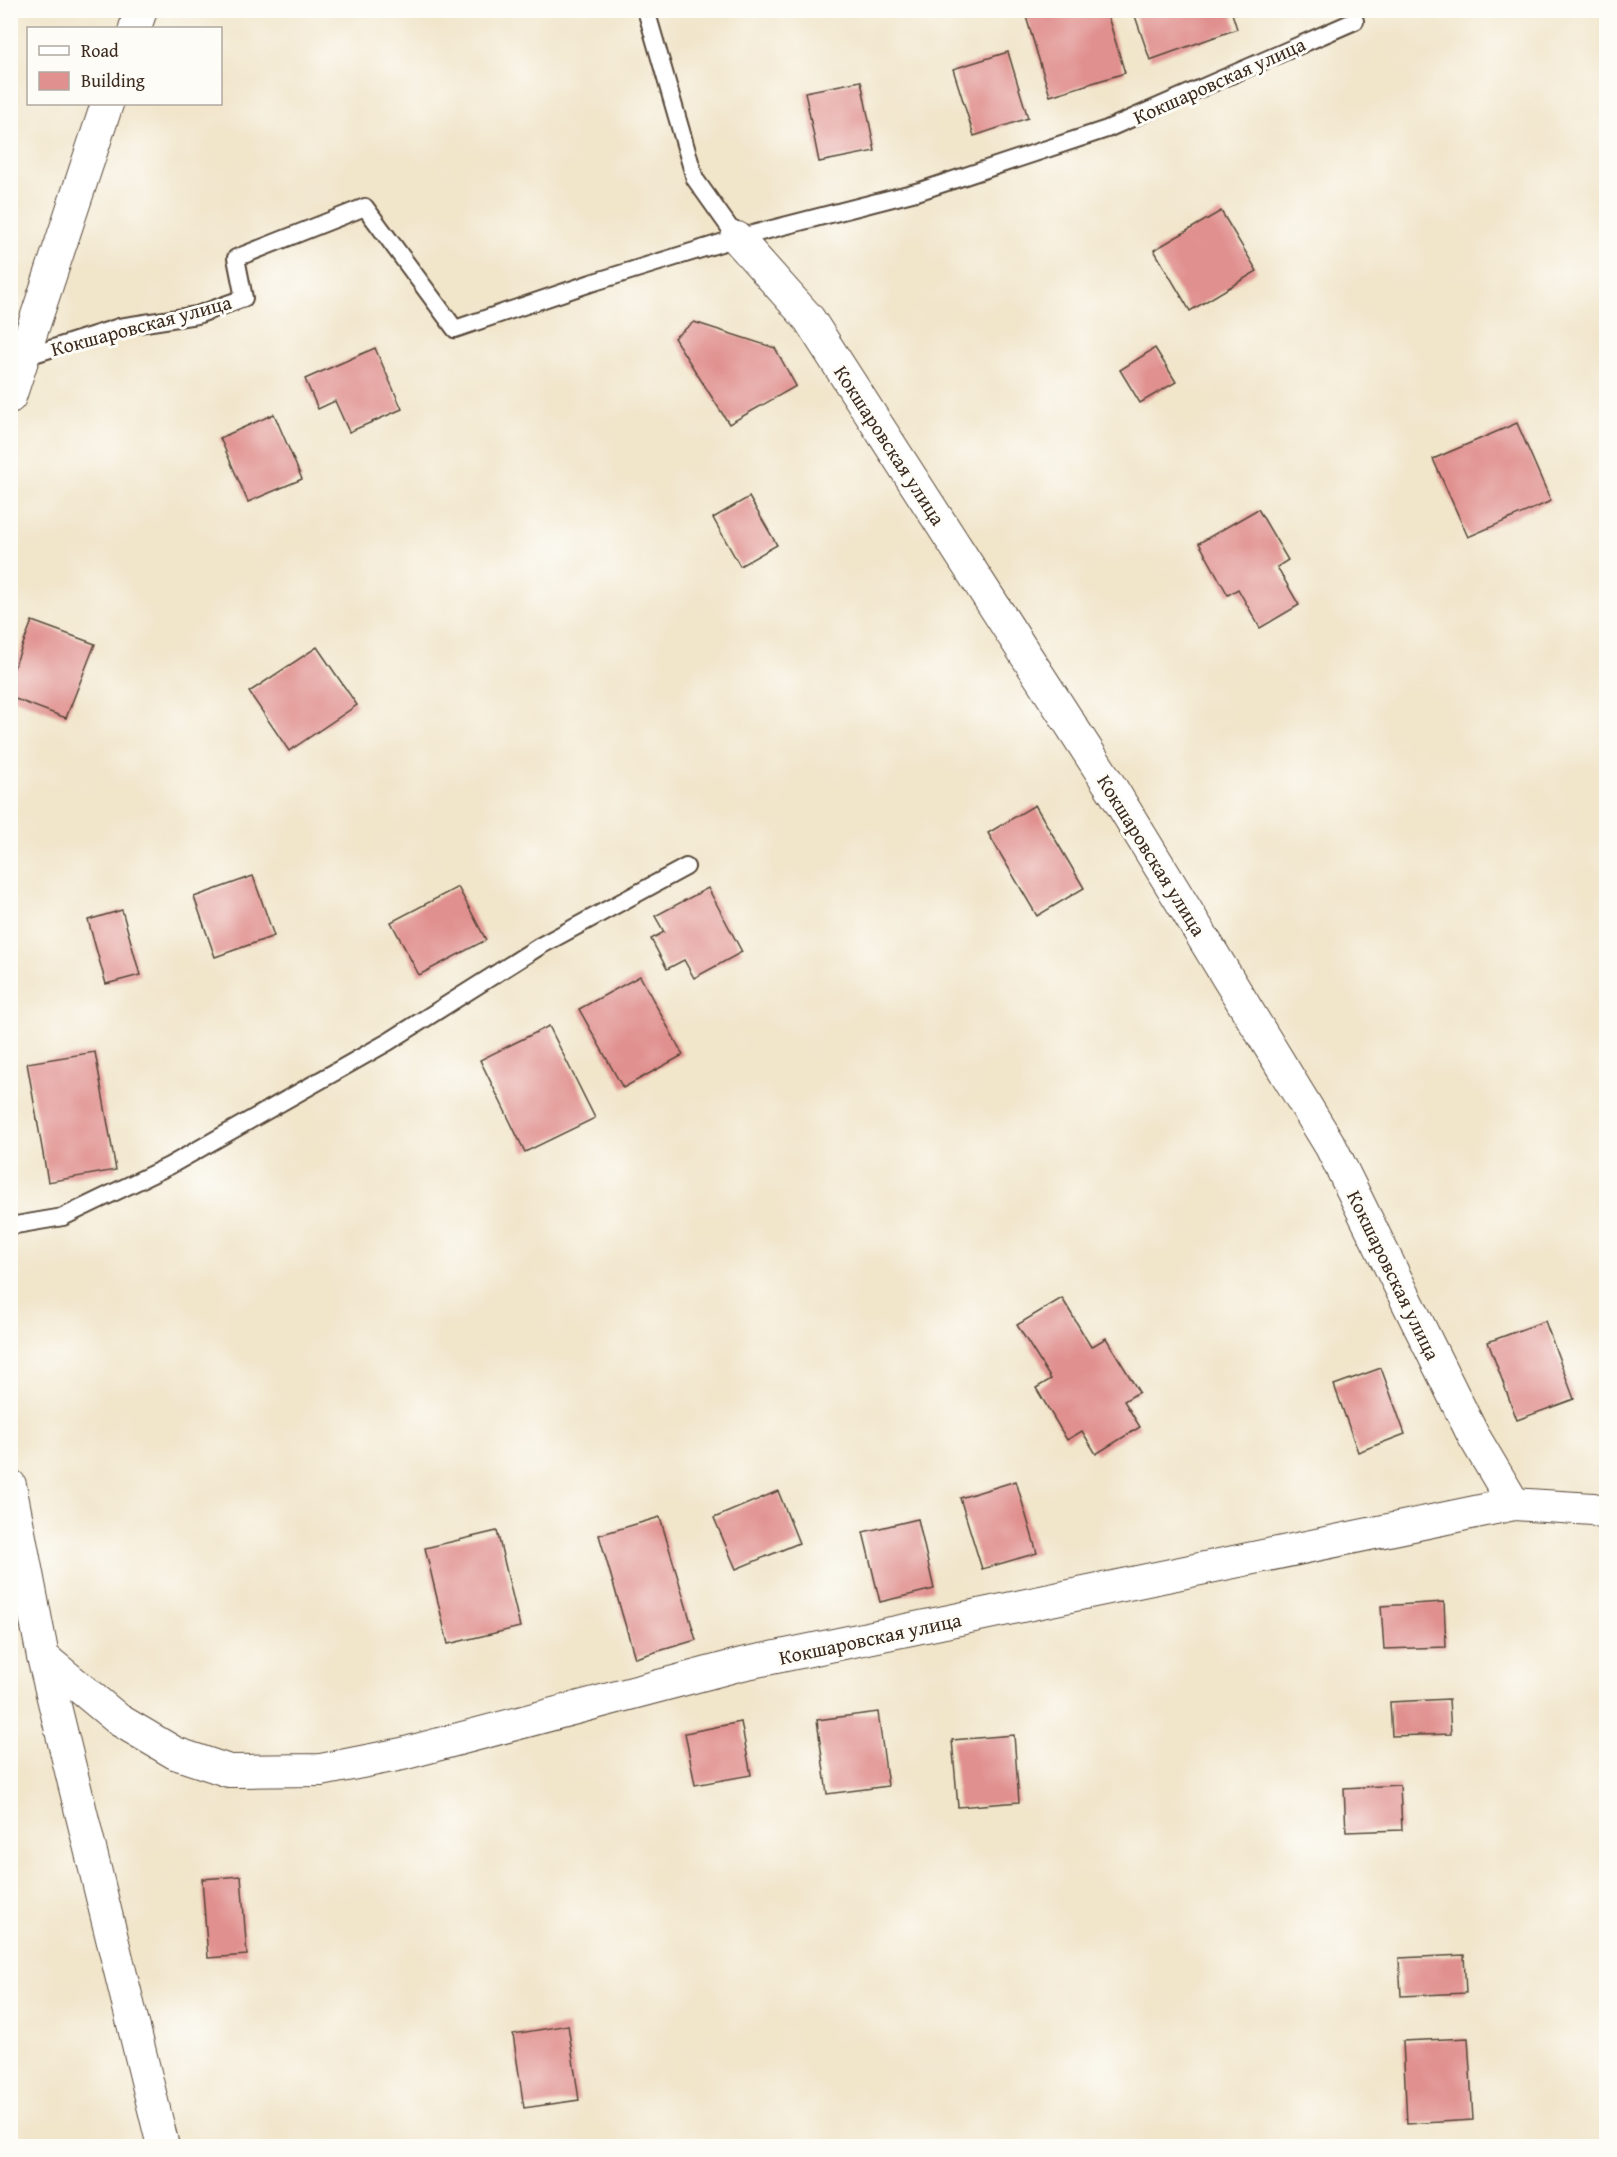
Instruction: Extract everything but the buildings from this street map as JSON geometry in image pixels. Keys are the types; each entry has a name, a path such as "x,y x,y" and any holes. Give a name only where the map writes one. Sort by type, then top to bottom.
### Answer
{"street":[{"path":"135,27 141,10"},
{"path":"10,397 107,105"},
{"name":"Кокшаровская улица","path":"737,238 809,320 1126,813 1331,1147 1473,1435 1514,1504"},
{"path":"10,1485 43,1657 164,2146"},
{"name":"Кокшаровская улица","path":"43,1657 119,1720 176,1753 229,1771 321,1770 402,1754 742,1664 1514,1504 1593,1509 1606,1514"}],"lane":[{"path":"646,10 695,179 737,238"},
{"name":"Кокшаровская улица","path":"22,358 119,327 197,315 244,298 236,258 365,207 455,329 591,283 737,238 920,191 1107,129 1355,21"},
{"path":"10,1226 63,1217 169,1166 388,1042 540,946 686,867"}]}
